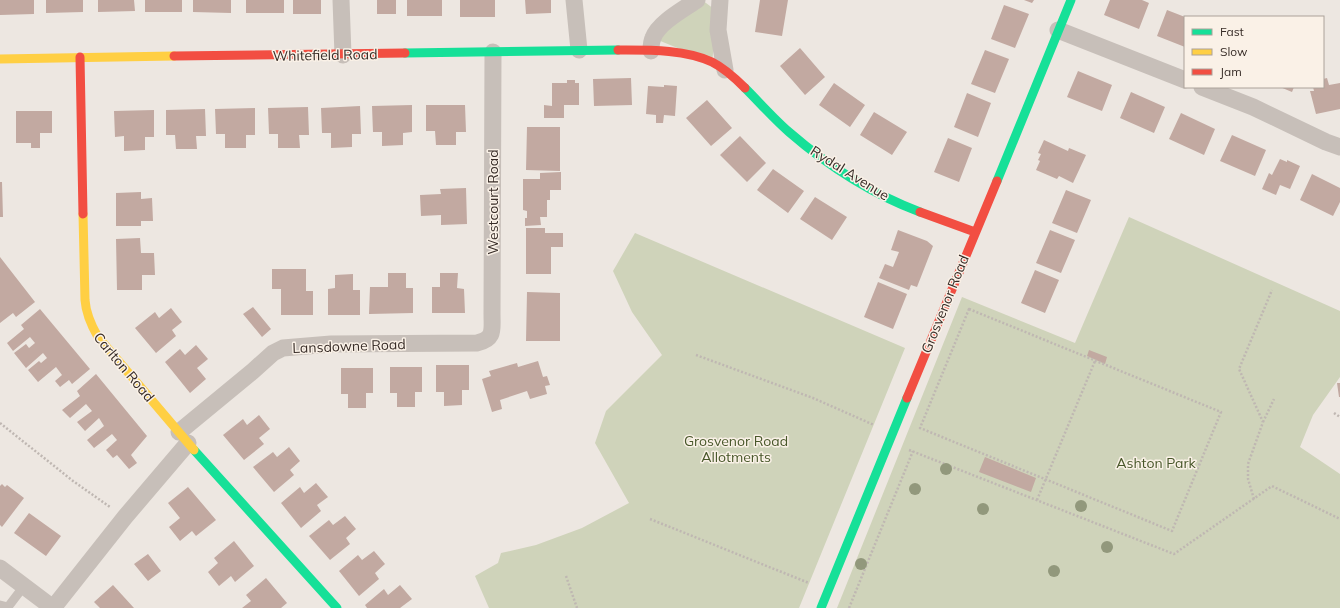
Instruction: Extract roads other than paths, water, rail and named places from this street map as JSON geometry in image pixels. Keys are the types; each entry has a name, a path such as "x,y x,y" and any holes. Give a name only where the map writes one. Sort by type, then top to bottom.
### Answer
{"street":[{"path":"341,0 343,55"},
{"path":"574,0 579,50"},
{"path":"651,51 653,38 658,30 666,22 697,0"},
{"path":"720,0 718,30 725,70"},
{"name":"Grosvenor Road","path":"821,608 890,437 1071,0"},
{"path":"1058,30 1184,80"},
{"name":"Whitefield Road","path":"0,59 343,55 579,50 651,51"},
{"name":"Rydal Avenue","path":"651,51 674,52 692,55 712,62 734,77 788,131 831,165 860,183 906,207 975,232"},
{"name":"Westcourt Road","path":"477,343 486,341 490,337 492,330 493,52"},
{"name":"Carlton Road","path":"80,58 84,270 86,312 90,324 98,337 184,438 337,608"},
{"path":"1205,88 1254,107 1326,142 1340,147"},
{"name":"Lansdowne Road","path":"53,608 125,518 184,438 273,353 283,348 331,344 477,343"},
{"path":"0,568 53,608"}],"lane":[{"path":"0,605 8,607 24,586"}],"park label":[{"name":"Grosvenor Road Allotments","path":"736,450"},
{"name":"Ashton Park","path":"1156,463"}]}
